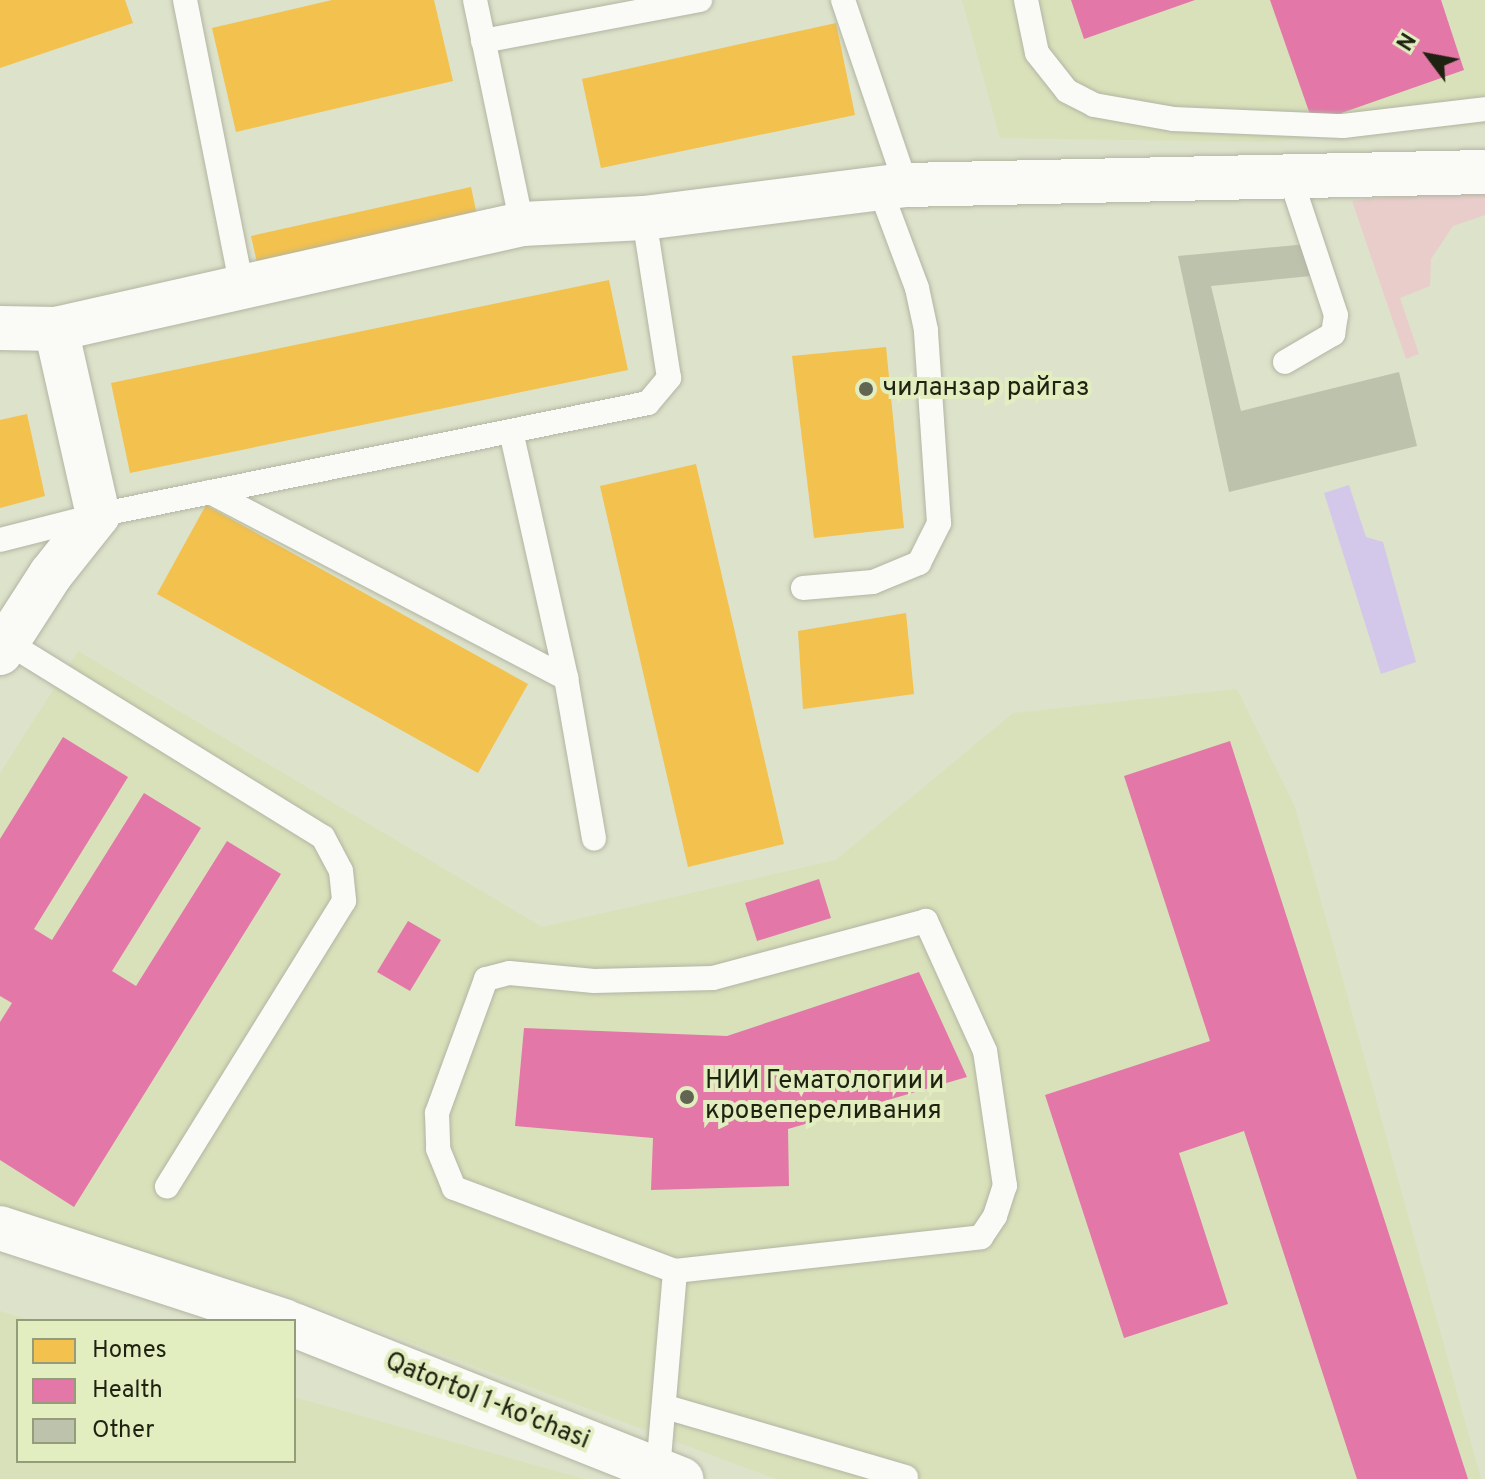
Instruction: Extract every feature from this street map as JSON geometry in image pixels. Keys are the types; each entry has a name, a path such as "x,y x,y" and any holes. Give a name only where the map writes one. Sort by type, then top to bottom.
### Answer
{"street":[{"path":"0,328 56,329 522,224 644,218 893,187 1291,180 1485,172"},
{"path":"4,647 98,515 56,329"},
{"path":"0,1228 279,1319"},
{"name":"Qatortol 1-ko'chasi","path":"296,1326 669,1474"}],"lane":[{"path":"185,0 242,289"},
{"path":"475,0 522,224"},
{"path":"483,41 700,0"},
{"path":"803,588 873,582 919,563 939,523 926,330 893,187 843,0"},
{"path":"1026,0 1037,53 1067,91 1094,105 1173,119 1343,126 1485,109"},
{"path":"1285,362 1333,334 1336,315 1291,180"},
{"path":"0,540 98,515 648,403 669,378 644,218"},
{"path":"511,431 566,678 594,839"},
{"path":"210,492 566,678"},
{"path":"4,647 323,837 341,871 344,901 167,1187"},
{"path":"926,921 985,1051 1005,1186 981,1237 675,1271 454,1188 438,1149 437,1113 486,979 509,973 594,981 713,978 926,921"},
{"path":"669,1474 666,1407 675,1271"},
{"path":"666,1407 906,1477"}],"shaded area":[{"path":"962,0 1485,0 1485,124 1263,142 1000,138"},
{"path":"1485,185 1485,215 1453,226 1431,259 1430,286 1400,298 1419,354 1406,359 1352,201"},
{"path":"1349,485 1366,537 1383,542 1416,662 1381,674 1324,493"},
{"name":"НИИ Гематологии и кровепереливания","path":"78,651 542,927 836,860 1013,713 1237,689 1295,807 1481,1479 776,1479 282,1294 0,1208 0,773"},
{"path":"0,1311 27,1319 16,1319 16,1463 296,1463 296,1398 584,1479 0,1479"}],"building: Homes":[{"path":"0,0 125,0 133,23 0,68"},
{"path":"332,0 434,0 453,81 236,132 212,28"},
{"path":"836,23 855,115 601,168 582,79"},
{"path":"471,187 478,220 258,267 251,236"},
{"path":"609,280 628,370 130,473 111,383"},
{"path":"886,347 904,528 814,538 792,356"},
{"path":"27,414 45,496 0,508 0,420"},
{"path":"696,464 784,844 688,867 600,486"},
{"path":"206,505 528,684 478,773 157,594"},
{"path":"906,613 914,694 803,709 798,631"}],"building: Health":[{"path":"1071,0 1195,0 1084,39"},
{"path":"1270,0 1441,0 1464,70 1313,123"},
{"path":"63,737 128,777 34,929 52,940 144,793 201,828 112,971 136,986 227,841 281,874 74,1207 0,1160 0,1022 12,1003 0,996 0,839"},
{"path":"1230,741 1468,1479 1357,1479 1244,1131 1179,1153 1228,1304 1124,1338 1045,1095 1210,1041 1124,776"},
{"path":"819,879 831,918 757,941 745,903"},
{"path":"408,921 441,940 410,991 377,972"},
{"path":"919,972 967,1077 788,1129 789,1186 651,1190 653,1138 515,1126 524,1028 727,1036"}],"building: Other":[{"path":"1308,244 1311,276 1211,286 1241,411 1399,372 1417,446 1229,492 1178,256"}],"place":[{"name":"чиланзар райгаз","path":"866,389"},
{"name":"НИИ Гематологии и кровепереливания","path":"687,1097"}]}
